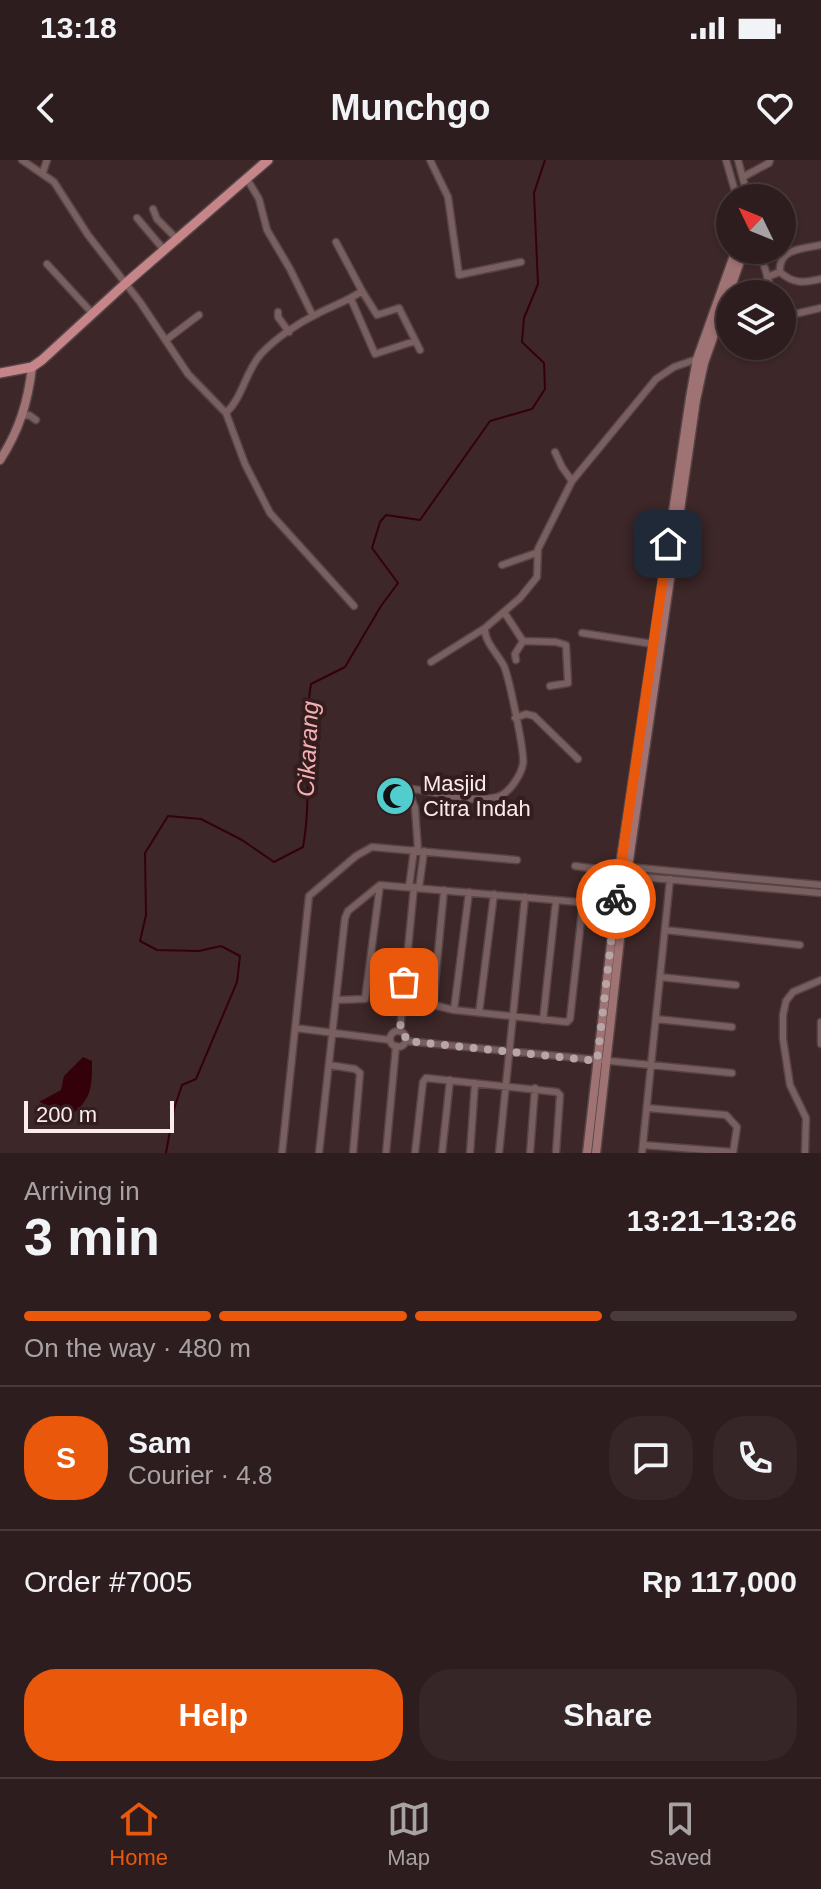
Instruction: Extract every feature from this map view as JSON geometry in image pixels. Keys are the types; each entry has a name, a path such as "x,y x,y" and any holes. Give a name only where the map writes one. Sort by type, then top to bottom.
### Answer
{"main road":[{"path":"0,373 32,367 61,345 126,283 268,160"}],"street":[{"path":"22,160 54,182 188,374 226,413 249,473 270,513 354,606"},
{"path":"43,172 47,160"},
{"path":"250,160 257,170"},
{"path":"430,160 448,197 459,275 521,262"},
{"path":"726,160 733,184"},
{"path":"738,160 745,184"},
{"path":"743,177 770,160"},
{"path":"247,179 259,199 267,230 313,316"},
{"path":"153,209 157,219 178,240"},
{"path":"137,218 165,251"},
{"path":"336,242 377,315 399,308 420,350"},
{"path":"821,245 785,254 780,259 780,272 787,278 802,283 821,279"},
{"path":"47,264 93,314"},
{"path":"587,1153 602,1061 653,644 697,359 731,264"},
{"path":"624,871 696,400 704,363 739,264"},
{"path":"763,264 768,280"},
{"path":"767,277 780,272"},
{"path":"226,413 235,405 256,361 273,343 313,316 362,291"},
{"path":"351,299 375,354 415,341"},
{"path":"796,314 821,308"},
{"path":"278,312 278,317 289,332"},
{"path":"166,340 199,315"},
{"path":"431,662 485,628 520,598 538,574 536,553 572,481 656,379 674,367 697,359"},
{"path":"0,460 22,416 32,367"},
{"path":"22,416 29,415 36,420"},
{"path":"555,452 572,481"},
{"path":"502,565 536,553"},
{"path":"504,612 523,641"},
{"path":"400,1031 419,850 415,808 409,792 411,789 475,799 503,795 519,774 523,762 512,693 504,666 485,636 485,628"},
{"path":"582,633 653,644"},
{"path":"516,660 515,654 523,641"},
{"path":"523,641 566,645 568,683 550,686"},
{"path":"515,718 526,714 534,716 578,759"},
{"path":"282,1153 309,896 356,856 372,847 517,860"},
{"path":"575,866 821,885"},
{"path":"624,871 670,879 821,893"},
{"path":"642,1153 670,879"},
{"path":"336,1000 363,1001 366,998 380,885"},
{"path":"319,1153 346,914 380,885 414,887 586,903 570,1019 567,1022 543,1020 437,1007 432,1001 444,890"},
{"path":"454,1010 469,892"},
{"path":"479,1013 494,894"},
{"path":"499,1153 525,897"},
{"path":"543,1020 556,900"},
{"path":"665,930 800,945"},
{"path":"660,977 736,985"},
{"path":"805,1153 805,1111 790,1085 783,1015 786,1001 793,992 821,980"},
{"path":"656,1019 732,1027"},
{"path":"821,1022 821,1044"},
{"path":"295,1028 390,1040 396,1046 402,1046 406,1041 400,1031 394,1032 390,1040"},
{"path":"406,1041 732,1073"},
{"path":"386,1153 396,1046"},
{"path":"596,1153 602,1061"},
{"path":"329,1065 355,1069 360,1073 353,1153"},
{"path":"415,1153 424,1080 557,1092 560,1095 556,1153"},
{"path":"442,1153 450,1080"},
{"path":"470,1153 475,1083"},
{"path":"530,1153 535,1088"},
{"path":"643,1145 733,1152 737,1127 726,1115 647,1108"}],"shaded area":[{"path":"83,1057 92,1061 91,1086 77,1111 69,1117 63,1111 39,1102 61,1090 64,1076"}],"waterway":[{"name":"Cikarang","path":"166,1153 182,1085 196,1079 237,982 240,956 221,946 199,951 157,950 140,941 146,915 145,853 168,816 201,819 242,840 274,862 303,847 311,684 345,667 398,583 372,548 380,522 386,515 420,520 490,421 532,409 545,389 544,363 522,342 524,318 538,284 534,193 545,160"}],"way so far":[{"path":"404,982 400,1031 406,1041 597,1061 616,899"}],"place":[{"name":"Masjid Citra Indah","path":"395,796"}],"route":[{"path":"616,899 668,544"}]}
